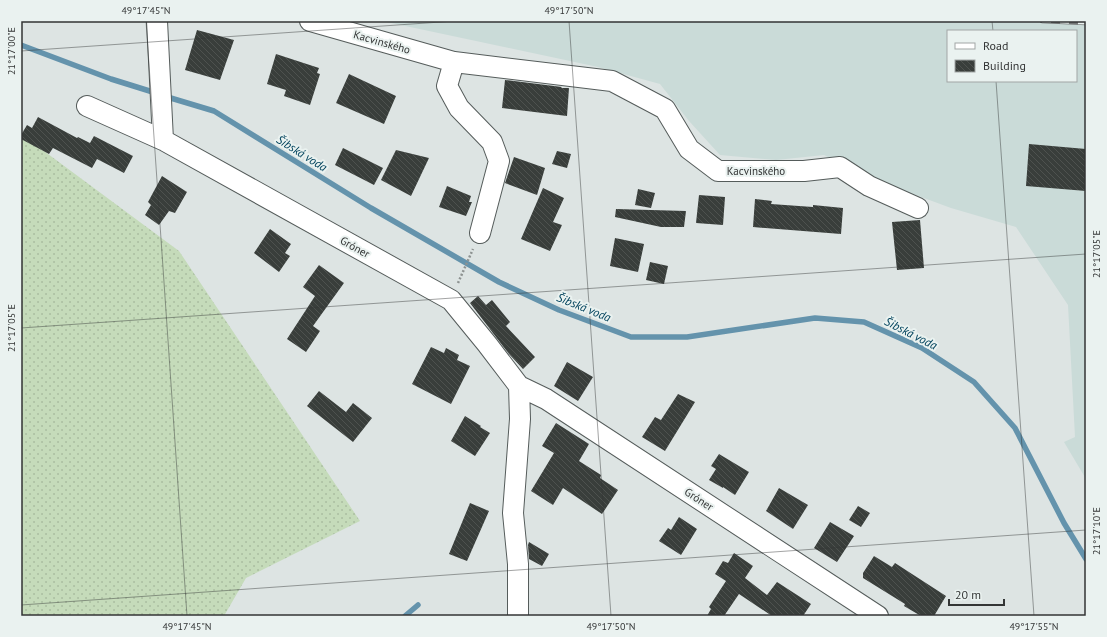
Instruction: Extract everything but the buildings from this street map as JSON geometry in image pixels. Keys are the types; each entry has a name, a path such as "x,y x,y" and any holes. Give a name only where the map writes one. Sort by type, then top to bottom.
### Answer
{"street":[{"path":"157,21 158,68 163,140"},
{"name":"Kacvinského","path":"310,21 454,62 612,81 665,109 689,149 718,171 804,171 840,167 869,186 918,208"},
{"path":"454,62 447,86 459,108 492,142 500,161 477,240"},
{"name":"Gróner","path":"87,106 163,140 451,300 519,386 546,399 878,616"},
{"path":"518,616 518,564 513,513 520,419 519,386"}],"path":[{"path":"458,285 477,240"}],"shaded area":[{"path":"382,21 1086,21 1086,479 1064,442 1075,437 1068,305 1016,227 951,208 878,181 824,155 776,160 720,155 689,121 660,84 598,67"}],"green space":[{"path":"21,134 179,251 360,521 246,578 224,616 21,616"}],"waterway":[{"name":"Šibská voda","path":"21,45 111,79 156,93"},
{"name":"Šibská voda","path":"164,96 214,111 371,208 499,282 559,310 631,337 687,337 815,318 864,322 922,348 974,382 1015,428 1064,523 1086,559"},
{"path":"405,616 418,605"}],"railway":[{"path":"1042,21 1086,23"}]}
